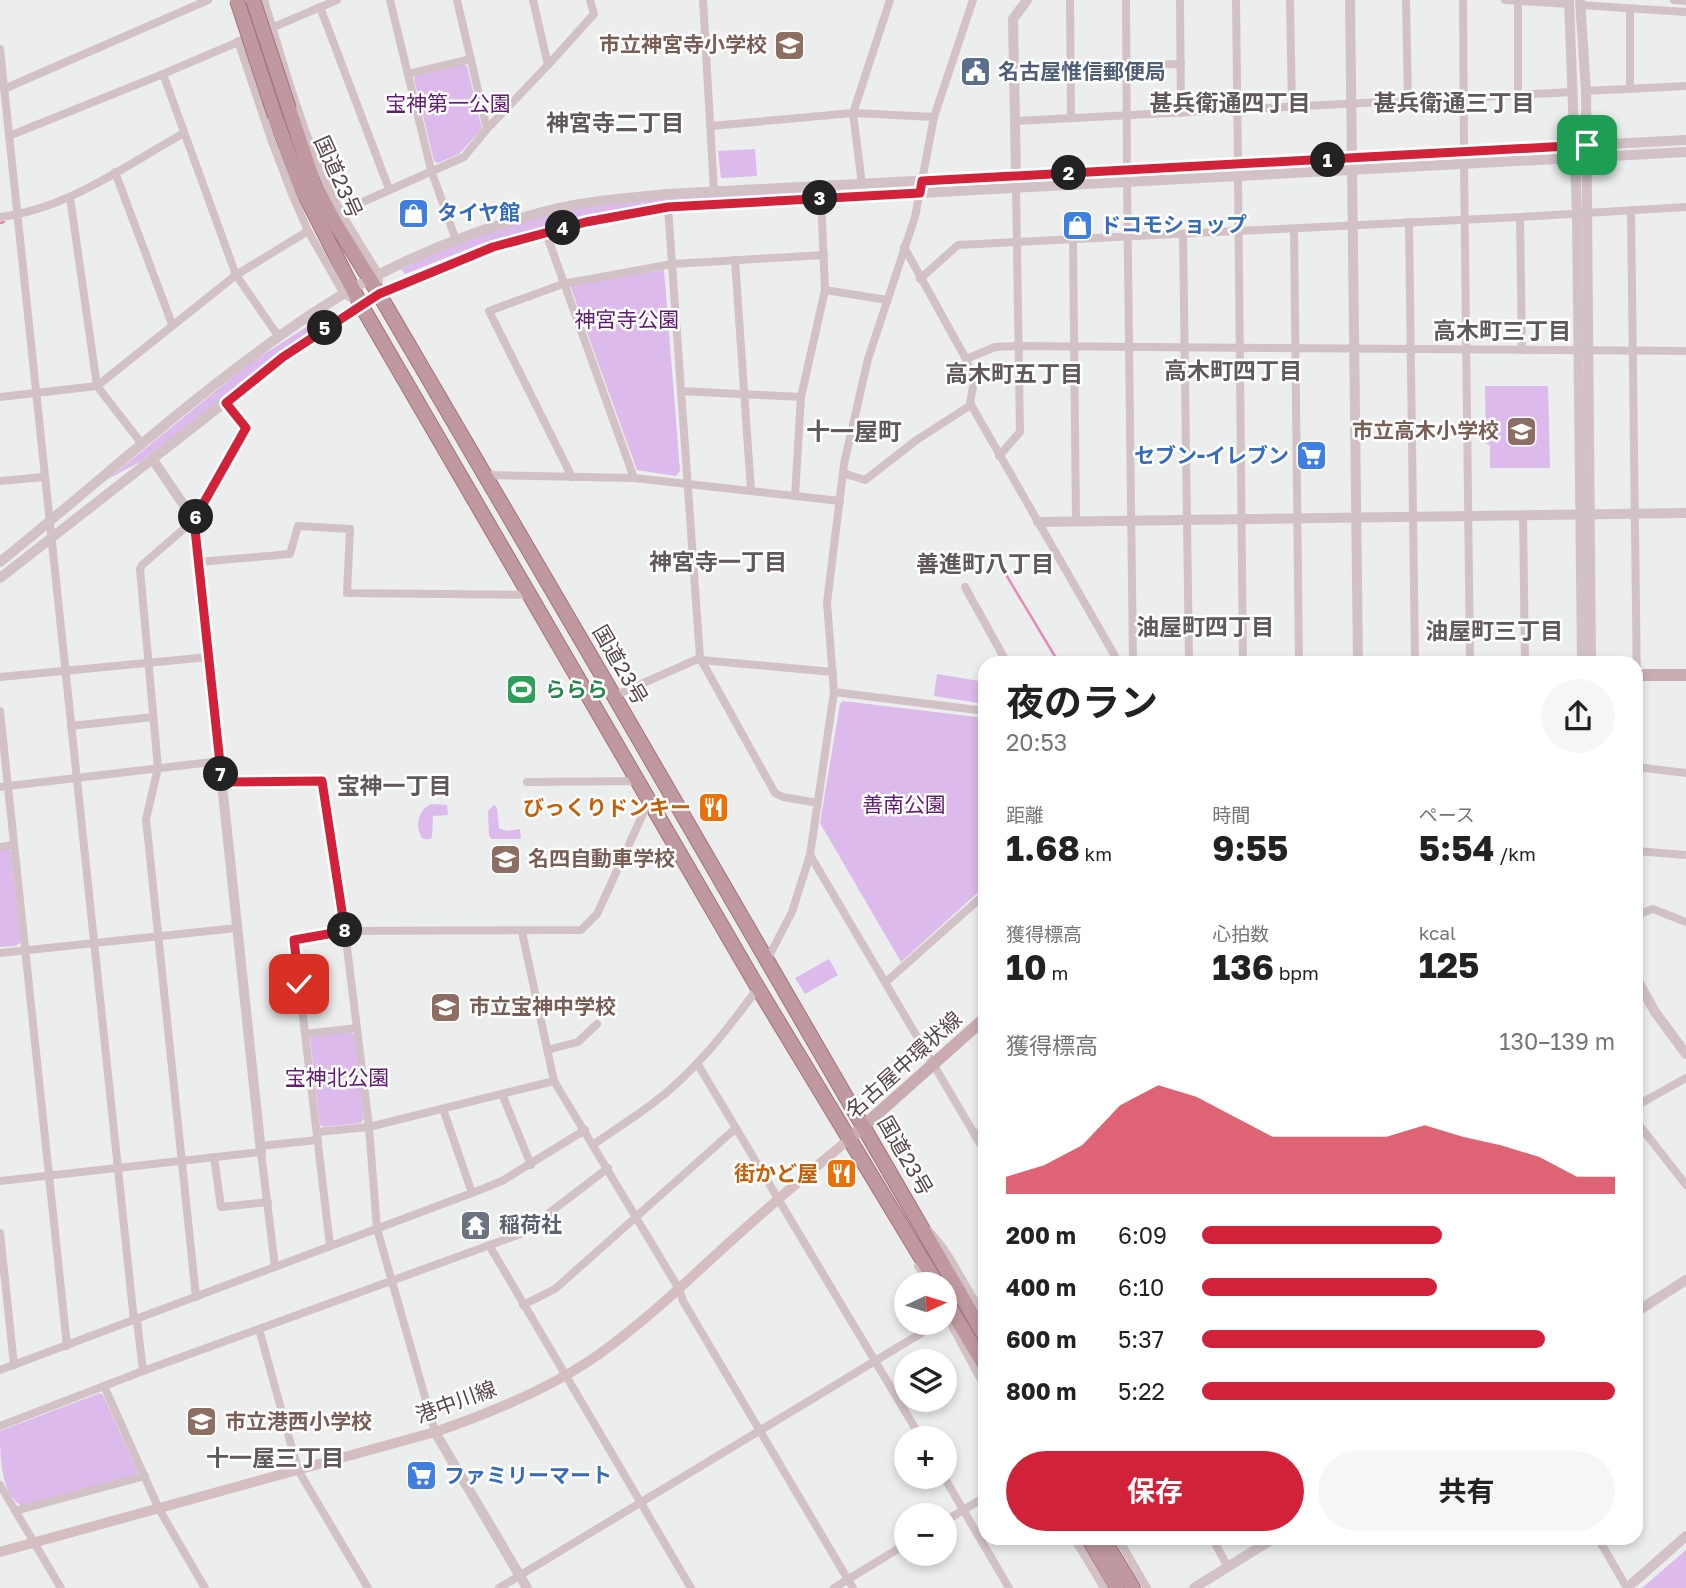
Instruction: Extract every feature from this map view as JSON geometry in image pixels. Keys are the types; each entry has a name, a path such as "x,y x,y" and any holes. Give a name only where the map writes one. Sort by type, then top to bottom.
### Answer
{"highway":[{"name":"国道23号","path":"237,0 282,113 335,223 375,278 379,294 978,1325"},
{"name":"国道23号","path":"253,0 300,187 348,292 361,305 758,988 930,1272"},
{"path":"957,1319 978,1355"},
{"path":"1092,1545 1118,1588"},
{"path":"1108,1545 1133,1588"}],"main road":[{"path":"1643,675 1686,675"},
{"name":"名古屋中環状線","path":"848,1140 978,1024"},
{"name":"港中川線","path":"0,1552 435,1432 477,1418 565,1374 605,1350 664,1303 848,1140"}],"street":[{"path":"3,94 208,0"},
{"path":"264,0 305,130 340,212 375,278"},
{"path":"9,136 337,0"},
{"path":"390,0 431,170 456,240"},
{"path":"457,0 487,129"},
{"path":"533,0 548,65"},
{"path":"340,212 464,157 594,14 590,0"},
{"path":"704,0 714,192"},
{"path":"862,184 853,113 890,0"},
{"path":"766,961 792,912 810,855 834,692 827,603 843,473 869,359 915,217 934,117 973,0"},
{"path":"1016,176 1013,19 1027,0"},
{"path":"1070,0 1071,118"},
{"path":"1126,0 1127,170"},
{"path":"1180,0 1181,113"},
{"path":"1236,0 1238,164"},
{"path":"1290,0 1292,107"},
{"path":"1350,0 1358,656"},
{"path":"1406,0 1408,101"},
{"path":"1463,0 1464,153"},
{"path":"1505,0 1575,2 1686,12"},
{"path":"1674,0 1686,1"},
{"path":"1518,1 1518,95"},
{"path":"1575,2 1586,91 1587,145 1582,214 1582,656"},
{"path":"1575,2 1574,157 1582,214"},
{"path":"320,7 389,189"},
{"path":"1630,9 1630,89"},
{"path":"238,41 271,139 308,231 348,292"},
{"path":"0,49 118,1167 143,1371"},
{"path":"408,74 471,59"},
{"path":"1126,65 1181,64"},
{"path":"163,74 236,275 279,337"},
{"path":"1586,91 1686,86"},
{"path":"1015,121 1573,92"},
{"path":"711,126 853,113 934,117"},
{"path":"0,217 17,215 70,197 184,134"},
{"path":"0,562 142,444 279,337 348,292 456,240 543,212 619,198 714,192 1686,140"},
{"path":"0,578 283,357 379,294 493,247 586,222 668,207 1686,152"},
{"path":"1464,164 1470,656"},
{"path":"115,172 172,324"},
{"path":"1238,176 1244,656"},
{"path":"1127,182 1133,656"},
{"path":"999,456 1020,432 1016,188"},
{"path":"70,197 97,386 142,444"},
{"path":"795,496 801,397 825,290 821,198"},
{"path":"668,207 701,659 775,793 818,803"},
{"path":"920,279 958,245 1686,207"},
{"path":"1631,210 1636,656"},
{"path":"1520,217 1522,350"},
{"path":"1409,222 1415,656"},
{"path":"1294,229 1299,656"},
{"path":"0,397 97,386 236,275 308,231"},
{"path":"546,233 634,478"},
{"path":"1183,235 1189,656"},
{"path":"1073,239 1076,521"},
{"path":"904,247 965,359 974,381 971,405 1115,656"},
{"path":"572,477 489,311 563,284 672,264 824,255"},
{"path":"736,260 751,491"},
{"path":"825,290 887,300"},
{"path":"965,359 995,347 1019,346 1686,351"},
{"path":"681,391 801,397"},
{"path":"196,1297 146,819 158,768 139,569 194,520 246,428 226,403"},
{"path":"843,473 865,480 918,439 971,405"},
{"path":"153,460 194,520 275,1267"},
{"path":"484,475 634,478 840,501"},
{"path":"0,481 44,477"},
{"path":"1038,522 1686,513"},
{"path":"1584,515 1591,656"},
{"path":"1523,516 1525,656"},
{"path":"199,562 290,554 298,526 350,528 347,593 529,595"},
{"path":"965,587 1003,656"},
{"path":"0,677 209,657"},
{"path":"614,696 701,659 833,672"},
{"path":"834,692 978,710"},
{"path":"0,711 4,787 14,845 26,951 67,1346"},
{"path":"71,726 153,717"},
{"path":"4,787 220,761"},
{"path":"1643,769 1686,773"},
{"path":"527,782 638,780"},
{"path":"222,782 322,781 357,1028 369,1127 377,1229 390,1281 435,1432 527,1588"},
{"path":"330,1246 294,940 345,931 581,930 597,914 649,801"},
{"path":"0,846 14,845"},
{"path":"1643,852 1686,855"},
{"path":"810,855 978,1141"},
{"path":"886,982 978,900"},
{"path":"1643,913 1653,909 1686,922"},
{"path":"0,953 237,928"},
{"path":"522,932 554,1081 594,1144 853,1588"},
{"path":"594,1144 654,1103 697,1063 722,1037 758,988"},
{"path":"1643,991 1655,1012 1686,1054"},
{"path":"547,1049 578,1042 597,1024"},
{"path":"305,1034 357,1028"},
{"path":"697,1063 914,1426"},
{"path":"1643,1102 1686,1077"},
{"path":"0,1181 214,1157 261,1149 369,1127 554,1081"},
{"path":"502,1094 531,1165"},
{"path":"443,1109 472,1193"},
{"path":"523,1305 555,1289 736,1128"},
{"path":"0,1370 502,1181 585,1130"},
{"path":"1643,1130 1686,1185"},
{"path":"975,1136 978,1133"},
{"path":"214,1157 221,1207 268,1202"},
{"path":"0,1426 523,1233 608,1168"},
{"path":"919,1222 944,1247 978,1307"},
{"path":"904,1229 914,1259 922,1272"},
{"path":"0,1233 14,1365"},
{"path":"489,1245 691,1588"},
{"path":"1643,1308 1686,1280"},
{"path":"258,1329 298,1470 368,1588"},
{"path":"499,1588 918,1335"},
{"path":"956,1335 978,1374"},
{"path":"104,1386 159,1509 205,1588"},
{"path":"15,1511 145,1476"},
{"path":"0,1485 61,1588"},
{"path":"951,1489 978,1535"},
{"path":"957,1514 978,1501"},
{"path":"1602,1545 1627,1588 1686,1536"},
{"path":"984,1545 1009,1588"},
{"path":"1078,1545 1104,1588"},
{"path":"1122,1545 1147,1588"},
{"path":"1216,1545 1228,1567"},
{"path":"1194,1588 1263,1545"},
{"path":"834,1588 894,1551"}],"green space":[{"name":"宝神第一公園","path":"463,64 467,66 482,129 459,154 438,163 434,161 414,79 415,76"},
{"path":"755,149 757,176 721,178 718,151"},
{"path":"841,190 609,214 483,243 405,274 401,269 496,230 570,210 687,197"},
{"name":"神宮寺公園","path":"664,270 680,471 676,476 637,470 571,288 572,285"},
{"path":"325,315 328,321 140,462 108,479 250,363"},
{"path":"1485,386 1548,386 1550,468 1490,468 1490,445 1486,444"},
{"path":"937,674 978,681 978,703 934,696"},
{"name":"善南公園","path":"843,701 978,717 978,892 901,962 820,823 840,704"},
{"path":"432,804 447,805 448,815 433,816 432,837 423,839 420,835 419,819 423,810"},
{"path":"494,805 497,808 499,828 506,831 520,829 521,839 492,839 489,836 488,811"},
{"path":"8,848 11,852 21,942 16,946 0,947 0,849"},
{"path":"829,959 838,975 805,994 795,978"},
{"name":"宝神北公園","path":"350,1032 354,1035 364,1118 361,1123 324,1127 320,1125 310,1038"},
{"path":"100,1393 138,1472 136,1476 22,1506 9,1492 5,1483 0,1431"},
{"path":"1686,1550 1686,1588 1642,1588"}],"waterway":[{"path":"0,223 4,222"},
{"path":"993,553 1055,656"}],"place":[{"name":"市立神宮寺小学校","path":"790,45"},
{"name":"名古屋惟信郵便局","path":"975,72"},
{"name":"タイヤ館","path":"414,213"},
{"name":"ドコモショップ","path":"1077,225"},
{"name":"市立高木小学校","path":"1522,431"},
{"name":"セブン-イレブン","path":"1312,456"},
{"name":"ららら","path":"522,690"},
{"name":"びっくりドンキー","path":"714,808"},
{"name":"名四自動車学校","path":"505,859"},
{"name":"市立宝神中学校","path":"446,1007"},
{"name":"街かど屋","path":"841,1174"},
{"name":"稲荷社","path":"476,1225"},
{"name":"市立港西小学校","path":"202,1422"},
{"name":"ファミリーマート","path":"421,1476"}],"district":[{"name":"甚兵衛通四丁目","path":"1230,103"},
{"name":"甚兵衛通三丁目","path":"1454,103"},
{"name":"神宮寺二丁目","path":"615,123"},
{"name":"高木町三丁目","path":"1502,331"},
{"name":"高木町四丁目","path":"1233,371"},
{"name":"高木町五丁目","path":"1014,374"},
{"name":"十一屋町","path":"854,432"},
{"name":"神宮寺一丁目","path":"718,562"},
{"name":"善進町八丁目","path":"985,564"},
{"name":"油屋町四丁目","path":"1205,627"},
{"name":"油屋町三丁目","path":"1494,631"},
{"name":"宝神一丁目","path":"394,786"},
{"name":"十一屋三丁目","path":"275,1458"}],"route":[{"path":"299,984 294,940 345,931 322,781 222,782 194,520 246,428 226,403 283,357 325,328 379,294 493,247 586,222 668,207 920,193 922,181 1587,145"}]}
